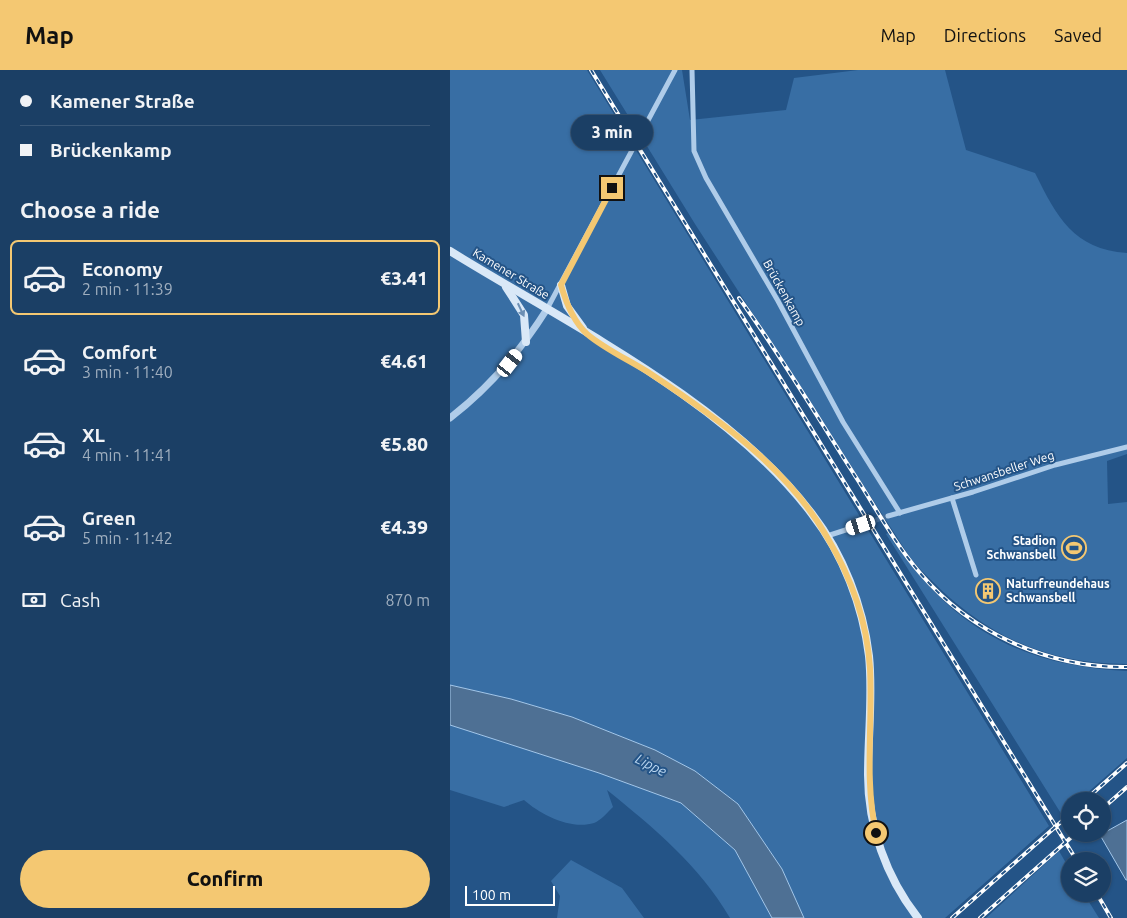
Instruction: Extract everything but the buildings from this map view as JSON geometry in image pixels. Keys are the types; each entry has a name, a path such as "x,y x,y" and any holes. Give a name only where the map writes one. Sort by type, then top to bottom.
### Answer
{"main road":[{"name":"Kamener Straße","path":"450,251 547,309 683,396 741,441 791,489 812,513 827,536 854,591 865,634 870,670 868,776 876,833 891,875 900,893 918,918"},
{"path":"503,283 518,303 524,315 526,342"},
{"path":"561,285 567,306 587,334"}],"street":[{"path":"450,418 498,376 526,342 561,285 675,70"},
{"name":"Brückenkamp","path":"692,70 694,151 706,178 778,301 843,422 900,513"},
{"name":"Schwansbeller Weg","path":"888,516 1055,465 1127,447"},
{"path":"952,498 976,575"},
{"path":"827,536 861,525"}],"shaded area":[{"path":"450,70 587,70 1049,826 945,918 804,918 782,869 738,804 695,771 655,750 572,717 511,699 450,685"},
{"path":"600,70 682,70 690,120 786,110 794,78 858,70 945,70 966,150 1035,173 1060,217 1080,238 1108,250 1127,253 1127,454 1107,461 1108,504 1127,502 1127,664 1094,662 1063,657 1034,649 1007,637 957,604 911,559 695,224"},
{"path":"888,533 911,565 935,592 961,615 988,634 1018,649 1051,660 1087,667 1127,671 1127,758 1088,792 1061,792 1061,813 886,534"},
{"path":"450,725 599,773 681,803 735,850 772,918 730,918 718,899 690,864 658,833 607,790 613,807 596,822 585,825 557,820 539,811 524,800 504,807 450,790"},
{"path":"1059,851 1061,854 1061,902 1089,902 1099,918 986,918"},
{"path":"571,860 622,888 644,918 557,918 560,896 551,881"}],"water":[{"name":"Lippe","path":"450,685 511,699 572,717 655,750 695,771 738,804 782,869 804,918 772,918 735,850 681,803 599,773 450,725"},
{"path":"1127,820 1127,880 1104,842 1111,842 1111,829"}],"tunnel":[{"path":"861,525 888,516"}],"railway":[{"path":"591,70 1071,852"},
{"path":"739,298 785,366 895,540 920,573 940,594 963,613 987,629 1013,643 1040,654 1098,666 1127,667"},
{"path":"1094,792 1127,763"},
{"path":"1111,801 1127,787"},
{"path":"952,918 1061,822"},
{"path":"980,918 1066,842"},
{"path":"1102,902 1111,918"}],"place":[{"name":"Stadion Schwansbell","path":"1074,548"},
{"name":"Naturfreundehaus Schwansbell","path":"988,591"}],"route":[{"path":"612,188 561,285 567,306 587,334 683,396 713,418 767,464 812,513 827,536 854,591 865,634 870,670 868,776 871,813 876,833"}]}
